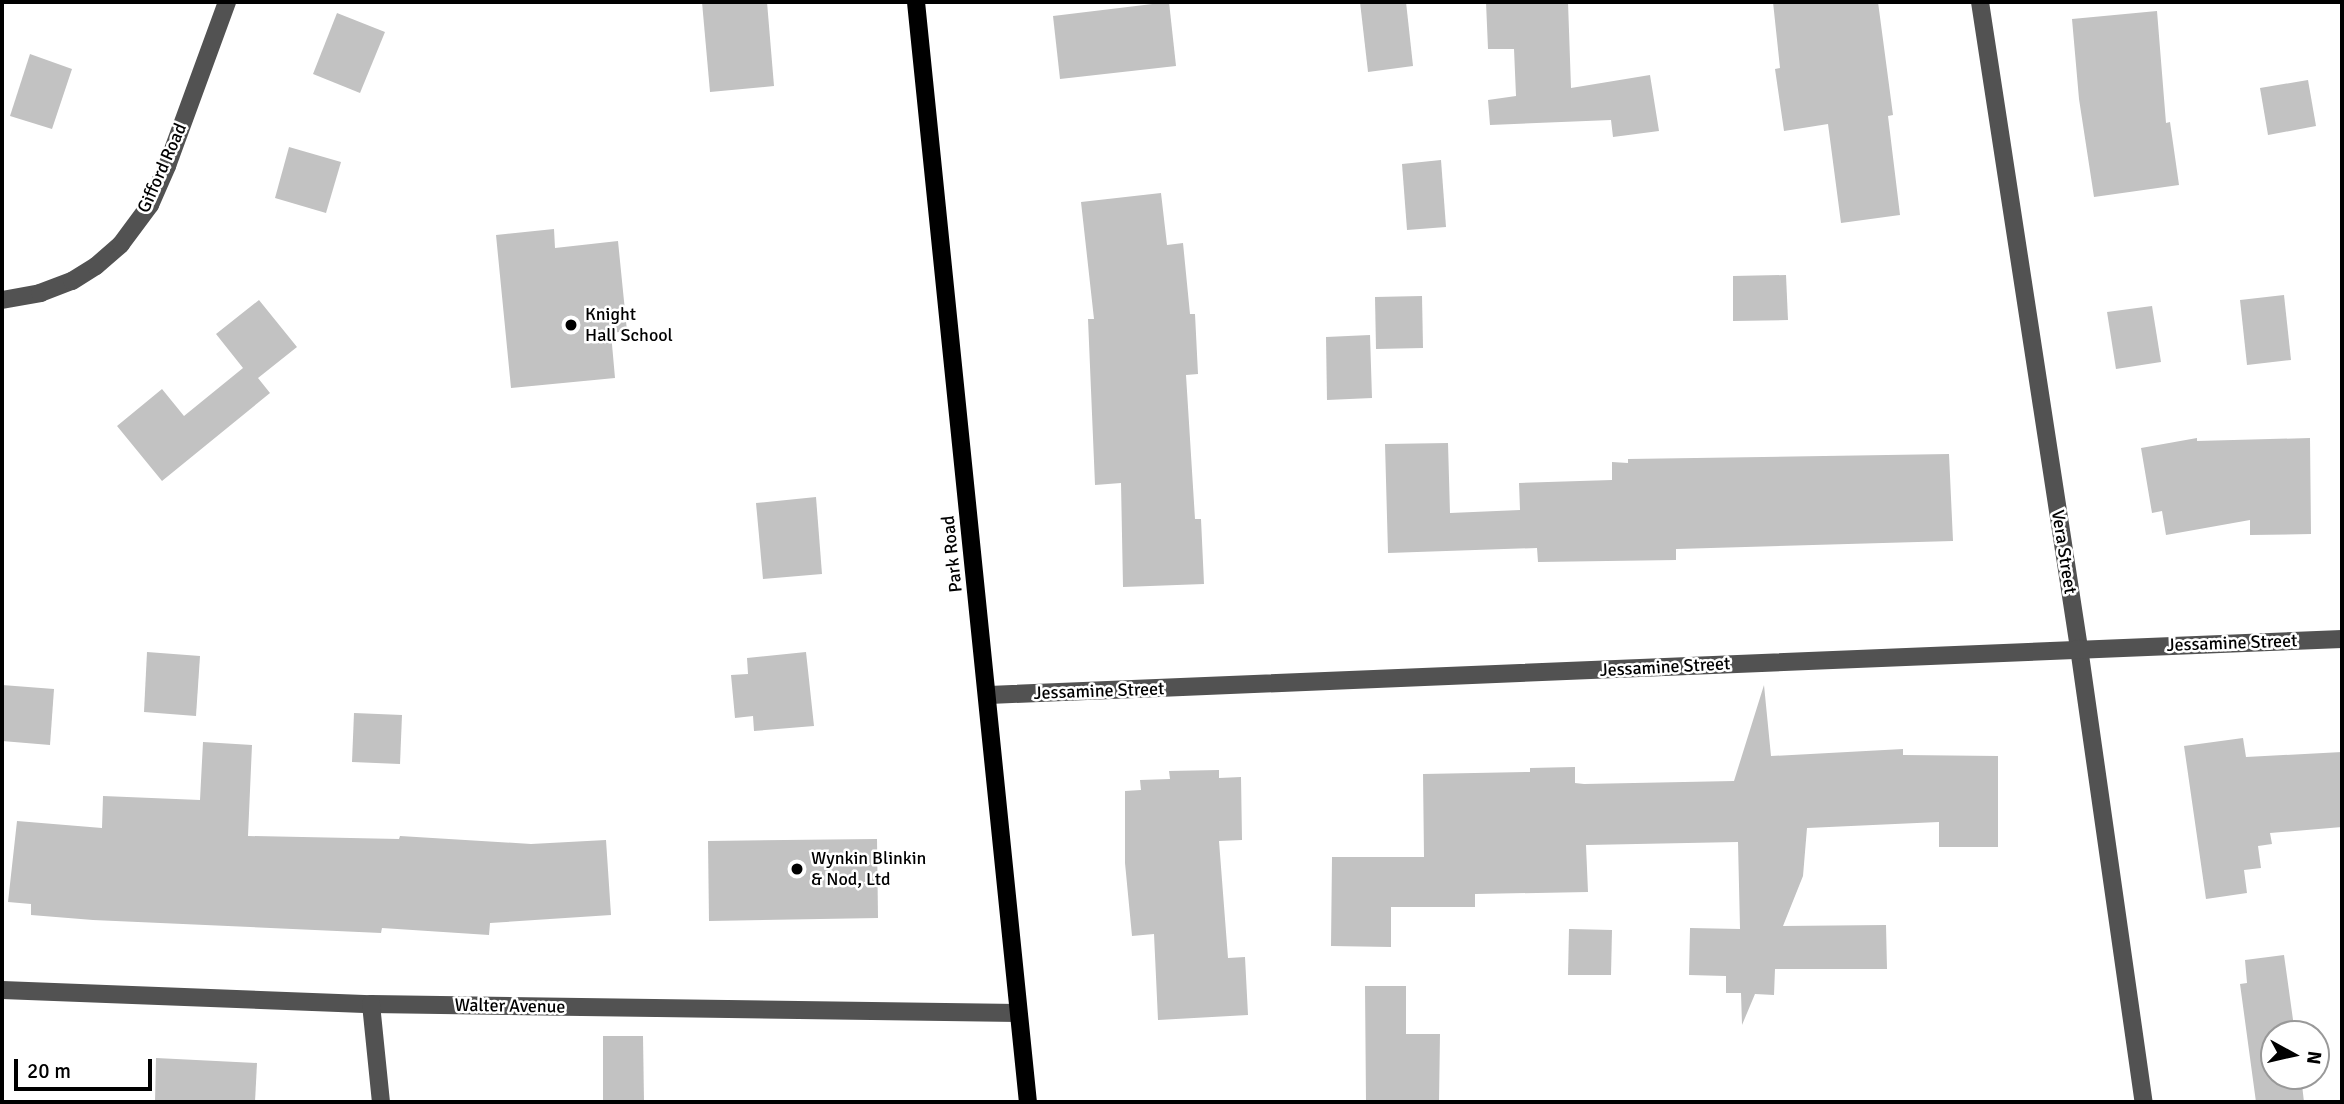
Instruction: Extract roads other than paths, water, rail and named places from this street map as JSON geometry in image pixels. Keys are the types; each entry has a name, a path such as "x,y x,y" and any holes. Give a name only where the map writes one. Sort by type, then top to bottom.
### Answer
{"main road":[{"name":"Park Road","path":"916,2 989,695 1028,1102"}],"street":[{"name":"Gifford Road","path":"2,300 40,293 72,281 96,266 121,244 150,205 163,176 227,2"},
{"name":"Vera Street","path":"1980,2 2079,648 2144,1102"},
{"name":"Jessamine Street","path":"989,695 2342,639"},
{"name":"Walter Avenue","path":"2,990 371,1004 1018,1013"},
{"path":"371,1004 380,1102"}],"place":[{"name":"Knight Hall School","path":"571,325"},
{"name":"Wynkin Blinkin & Nod, Ltd","path":"797,869"}]}
